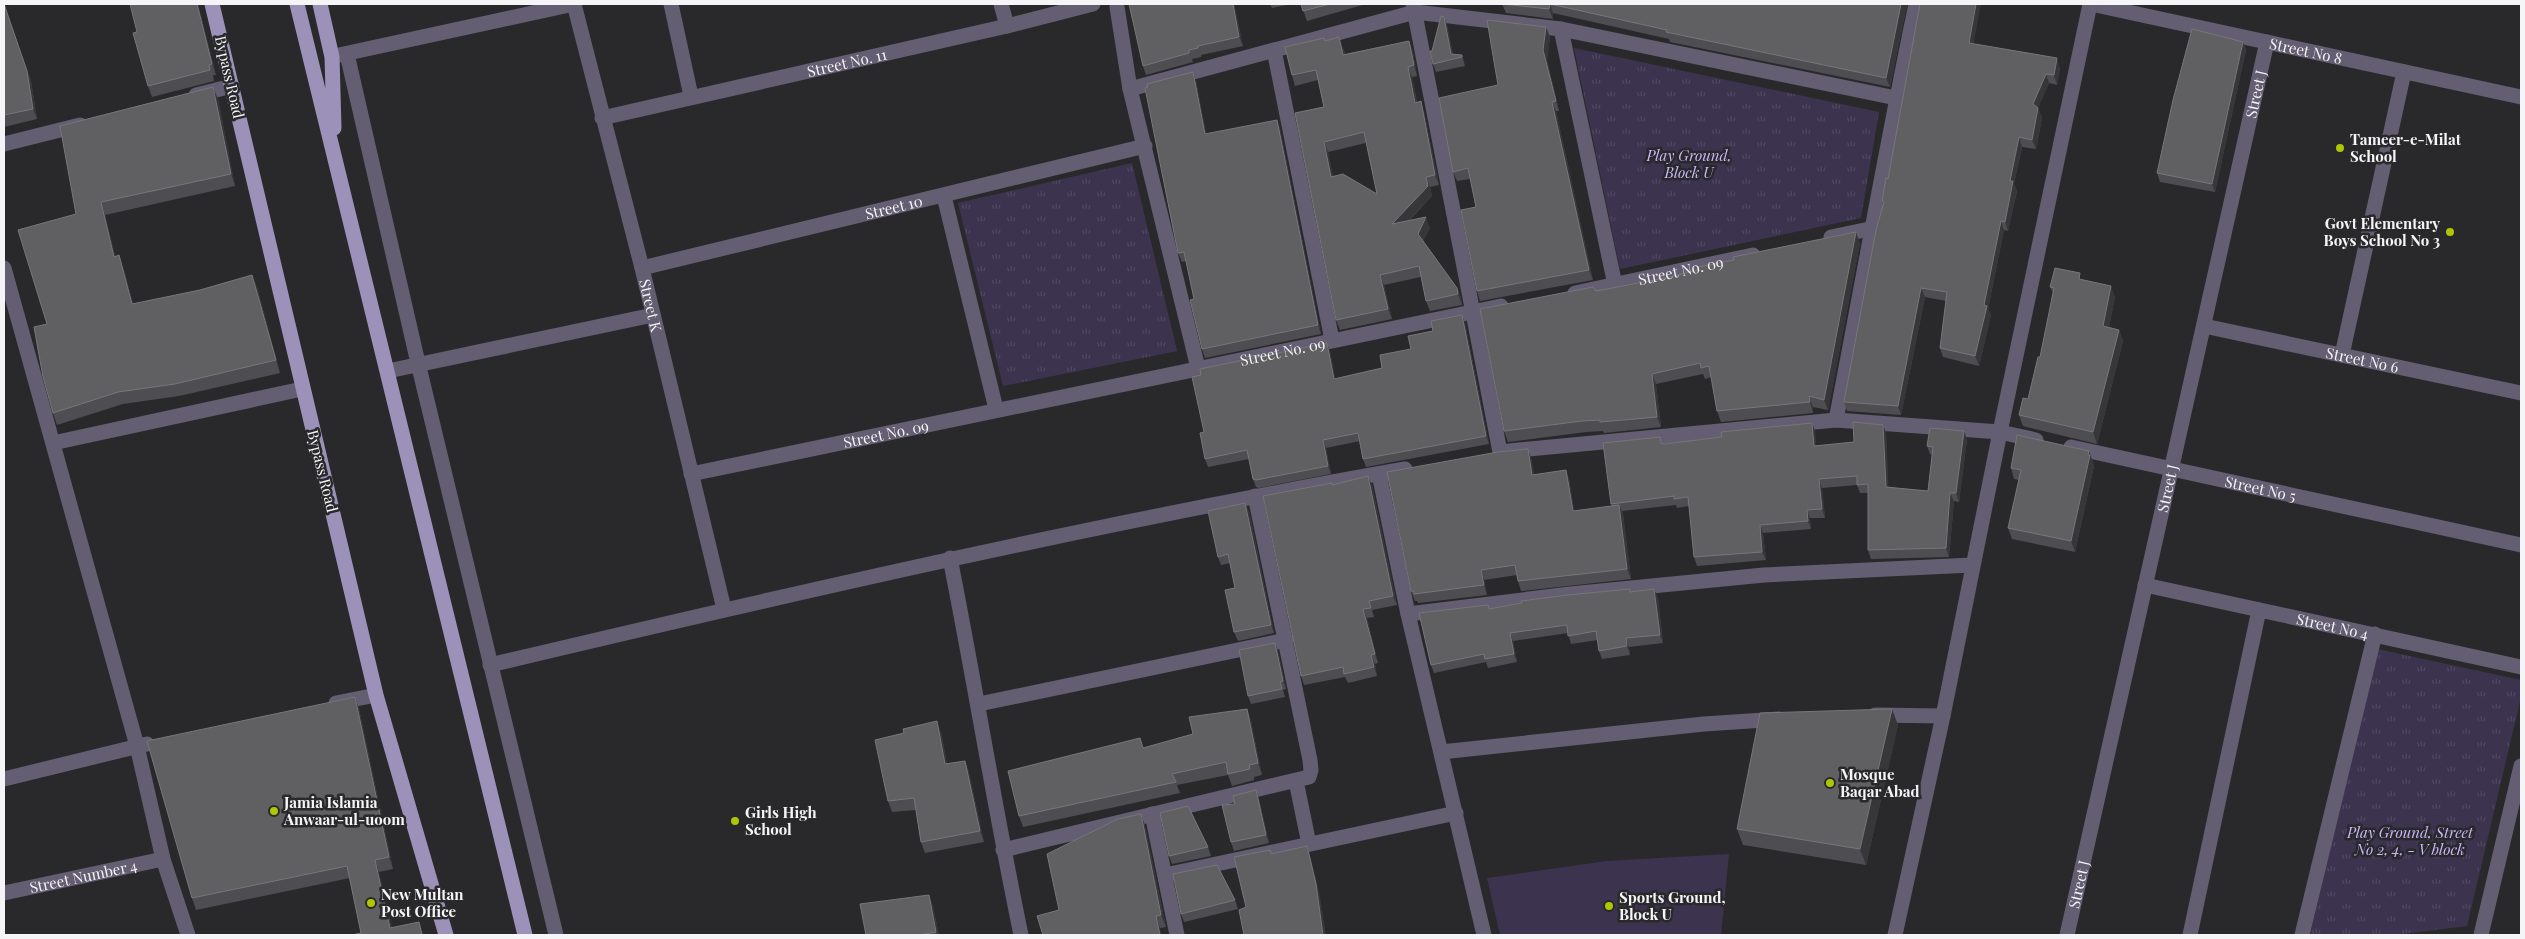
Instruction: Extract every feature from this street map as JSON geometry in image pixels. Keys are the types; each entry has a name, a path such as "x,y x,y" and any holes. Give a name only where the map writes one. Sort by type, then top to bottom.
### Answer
{"main road":[{"name":"Bypass Road","path":"212,4 376,695 446,935"},
{"path":"320,4 340,55 335,157"},
{"path":"298,10 525,935"}],"street":[{"path":"556,935 418,363 340,55 574,4"},
{"name":"Street K","path":"574,4 642,268 724,609"},
{"path":"671,4 691,96"},
{"path":"1001,4 1007,26"},
{"name":"Street No. 11","path":"602,118 691,96 1007,26 1092,4"},
{"path":"1132,4 1115,6 1130,89 1198,368"},
{"path":"1836,420 1874,228 1896,98 1916,4"},
{"path":"1894,935 1943,716 1972,565 2091,4"},
{"name":"Street No 8","path":"2091,4 2521,97"},
{"path":"1130,89 1274,50 1414,8 1561,29 1896,98"},
{"path":"1414,8 1500,452"},
{"path":"1561,29 1615,285"},
{"name":"Street J","path":"2067,935 2267,42"},
{"path":"1274,50 1332,340"},
{"path":"2342,355 2404,72"},
{"path":"184,98 232,86"},
{"path":"4,144 99,120"},
{"name":"Street 10","path":"642,268 1145,146"},
{"path":"944,196 996,410"},
{"path":"1816,241 1874,228"},
{"name":"Street No. 09","path":"1558,296 1768,251"},
{"path":"4,268 137,746 164,858 188,935"},
{"name":"Street No. 09","path":"691,474 1332,340 1520,303"},
{"path":"388,371 418,363 653,315"},
{"name":"Street No 6","path":"2204,326 2521,393"},
{"path":"52,443 302,389"},
{"name":"Street No 5","path":"1481,455 1836,420 2000,432 2521,545"},
{"path":"490,665 724,609 950,558 1255,496 1416,467"},
{"path":"1379,474 1408,614 1484,935"},
{"path":"1003,850 1309,777 1311,770 1286,640 1255,496"},
{"path":"950,558 979,704 1003,850 1021,935"},
{"path":"1408,614 1570,594 1764,575 1972,565"},
{"name":"Street No 4","path":"2145,585 2521,667"},
{"path":"2190,935 2259,610"},
{"path":"2302,935 2375,634"},
{"path":"979,704 1286,640"},
{"path":"318,707 376,695"},
{"path":"1857,715 1943,716"},
{"path":"1441,752 1704,724 1790,718"},
{"path":"4,779 166,740"},
{"path":"2481,935 2521,766"},
{"path":"1296,781 1309,844"},
{"path":"1165,875 1456,813"},
{"path":"1152,814 1178,935"},
{"name":"Street Number 4","path":"4,893 164,858"}],"green space":[{"name":"Play Ground, Block U","path":"1574,48 1879,112 1861,218 1620,269"},
{"path":"1132,163 1177,351 1003,386 958,203"},
{"name":"Play Ground, Street No 2, 4, - V block","path":"2377,649 2521,680 2521,697 2467,926 2394,935 2310,935"},
{"name":"Sports Ground, Block U","path":"1729,854 1721,935 1500,935 1487,878 1607,861"}],"building":[{"path":"4,4 27,71 33,109 4,115"},
{"path":"130,4 197,4 212,64 209,65 210,70 148,86 133,33 137,32"},
{"path":"1129,4 1233,4 1239,37 1198,46 1198,48 1189,50 1189,53 1143,66"},
{"path":"1301,4 1330,4 1303,11"},
{"path":"1502,4 1550,4 1549,9"},
{"path":"1550,4 1901,4 1886,78 1666,32 1667,30"},
{"path":"1920,4 1976,4 1969,43 2057,58 2054,75 2046,74 2033,104 2038,108 2032,140 2019,137 2010,181 2013,181 2005,222 2001,221 1984,305 1987,306 1975,356 1940,348 1947,292 1921,288 1898,406 1844,402 1876,230 1884,202 1882,201 1886,178 1888,179"},
{"path":"1441,16 1444,17 1451,54 1462,55 1462,57 1433,64 1430,51 1432,51"},
{"path":"1487,20 1546,27 1543,50 1556,101 1552,102 1589,270 1477,291 1461,210 1476,207 1468,168 1453,172 1439,98 1498,85"},
{"path":"2192,29 2243,42 2212,184 2157,173 2173,100"},
{"path":"1339,37 1343,55 1409,41 1414,65 1408,67 1415,103 1421,101 1435,175 1426,177 1428,186 1392,224 1426,217 1418,234 1457,288 1458,294 1426,301 1419,266 1380,275 1388,309 1336,320 1295,113 1324,107 1316,70 1292,75 1285,47 1324,38 1325,41","holes":["1364,132 1377,194 1343,174 1331,177 1324,142"]},
{"path":"1193,72 1205,134 1277,120 1318,325 1202,349 1190,300 1194,299 1184,252 1178,253 1145,88 1148,87 1147,84"},
{"path":"213,87 231,174 101,202 114,257 119,255 132,304 200,290 252,275 276,360 175,384 118,392 53,413 43,377 34,327 47,324 18,230 76,214 60,126"},
{"path":"1856,232 1824,400 1809,396 1810,402 1717,411 1709,366 1701,368 1700,363 1652,374 1657,417 1600,422 1600,420 1582,421 1504,431 1480,309 1593,287 1596,291 1660,279 1699,270 1698,267 1734,260 1733,257"},
{"path":"2055,268 2080,273 2079,279 2111,286 2103,326 2119,330 2093,432 2019,415 2023,398 2028,399 2038,357 2040,357 2054,288 2050,287"},
{"path":"1462,315 1486,436 1363,459 1358,433 1323,440 1328,466 1256,480 1253,479 1247,450 1205,459 1200,433 1204,432 1192,377 1201,375 1200,369 1327,343 1334,379 1382,368 1380,355 1411,349 1408,336 1433,331 1431,321"},
{"path":"1853,422 1883,425 1886,487 1928,491 1933,447 1927,446 1930,428 1964,431 1956,493 1950,493 1946,548 1868,550 1868,484 1857,485 1857,476 1819,479 1822,509 1807,510 1808,521 1760,525 1762,552 1694,557 1688,497 1674,499 1674,496 1611,504 1603,443 1660,437 1661,443 1664,444 1722,437 1721,432 1812,423 1814,446 1854,442"},
{"path":"2017,435 2089,451 2088,455 2090,455 2071,541 2008,528 2021,470 2011,468"},
{"path":"1528,449 1532,475 1566,470 1573,511 1619,505 1627,569 1518,581 1515,565 1481,570 1484,585 1414,594 1414,591 1411,591 1387,472 1498,452"},
{"path":"1368,476 1393,596 1369,601 1371,608 1363,609 1375,654 1371,655 1374,667 1344,674 1343,667 1301,676 1263,496 1332,483 1332,485"},
{"path":"1245,503 1271,625 1234,632 1225,590 1235,588 1228,554 1218,557 1208,511"},
{"path":"1630,589 1630,592 1654,589 1660,635 1626,638 1627,646 1599,651 1596,631 1568,636 1567,625 1510,633 1514,654 1485,659 1484,654 1431,665 1419,613 1488,605 1489,609 1522,603 1521,601"},
{"path":"1275,643 1283,681 1280,682 1282,689 1248,696 1239,650"},
{"name":"Jamia Islamia Anwaar-ul-uoom","path":"355,697 389,857 375,860 390,928 419,922 422,935 352,935 361,933 347,866 192,898 147,741"},
{"path":"1247,709 1258,763 1249,765 1250,769 1228,774 1226,762 1172,774 1176,782 1019,816 1008,771 1140,738 1143,748 1193,734 1189,717"},
{"path":"1892,709 1860,849 1737,829 1760,713"},
{"path":"937,721 945,764 965,761 980,831 921,842 914,798 888,801 875,740 904,733 903,729"},
{"path":"1256,790 1266,835 1231,842 1222,805 1235,804 1233,796"},
{"path":"1188,806 1208,847 1169,856 1160,813"},
{"path":"1141,814 1161,915 1156,916 1160,935 1043,935 1037,916 1059,910 1047,854 1118,819"},
{"path":"1307,846 1316,884 1323,935 1244,935 1239,910 1246,907 1234,857 1270,850 1271,854"},
{"path":"1217,865 1235,900 1181,914 1173,874"},
{"path":"929,895 936,932 920,935 866,935 860,904"}],"place":[{"name":"Tameer-e-Milat School","path":"2340,148"},
{"name":"Govt Elementary Boys School No 3","path":"2450,232"},
{"name":"Mosque Baqar Abad","path":"1830,783"},
{"name":"Jamia Islamia Anwaar-ul-uoom","path":"274,811"},
{"name":"Girls High School","path":"735,821"},
{"name":"New Multan Post Office","path":"371,903"},
{"name":"Sports Ground, Block U","path":"1609,906"}]}
